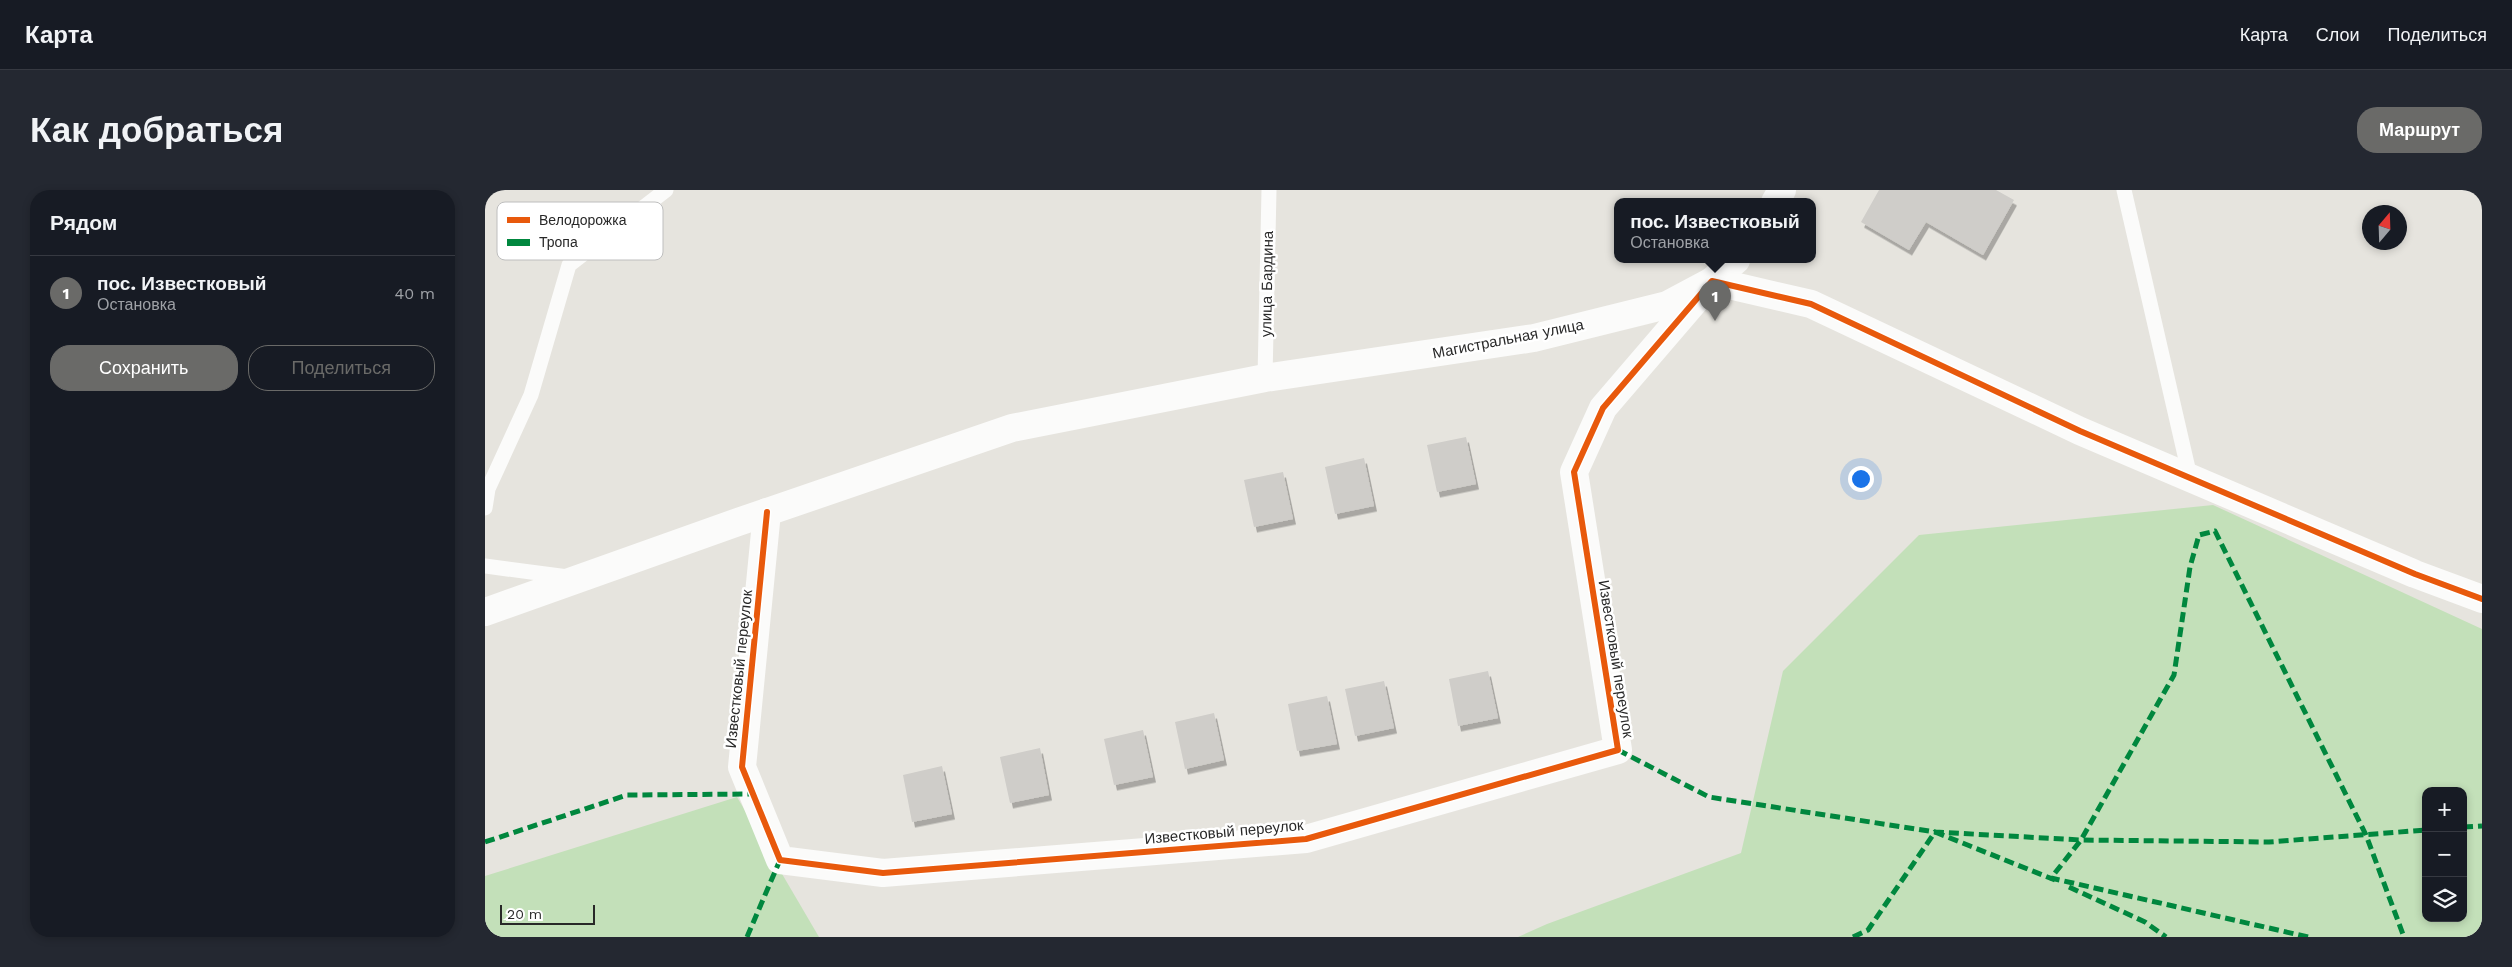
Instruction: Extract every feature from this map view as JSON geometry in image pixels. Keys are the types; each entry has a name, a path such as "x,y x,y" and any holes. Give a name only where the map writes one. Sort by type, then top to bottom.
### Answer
{"street":[{"name":"Магистральная улица","path":"485,612 1012,428 1265,378 1534,338 1667,305 1712,281 1733,263"},
{"path":"1712,281 1811,304 2080,431 2415,574 2482,599"},
{"name":"Известковый переулок","path":"767,512 742,767 780,860 883,873 1306,838 1618,750 1574,472 1603,408 1712,281"}],"lane":[{"path":"650,202 666,190"},
{"name":"улица Бардина","path":"1265,378 1269,190"},
{"path":"2124,190 2190,478"},
{"path":"485,508 489,489 531,395 569,265 575,260"},
{"path":"485,566 578,579"}],"green space":[{"path":"2213,505 2482,629 2482,937 1518,937 1547,924 1741,853 1783,671 1919,535"},
{"path":"737,797 819,937 485,937 485,876"}],"building":[{"path":"1879,190 1996,190 2014,200 1983,255 1926,222 1909,250 1861,222"},
{"path":"1466,437 1476,484 1437,492 1427,445"},
{"path":"1364,458 1374,506 1335,514 1325,467"},
{"path":"1283,472 1293,519 1254,527 1244,480"},
{"path":"1488,671 1498,718 1458,726 1449,679"},
{"path":"1384,681 1394,728 1355,736 1345,689"},
{"path":"1327,696 1337,744 1297,751 1288,704"},
{"path":"1214,713 1224,760 1185,769 1175,722"},
{"path":"1143,730 1153,777 1114,785 1104,739"},
{"path":"1040,748 1049,795 1010,803 1000,757"},
{"path":"942,766 952,814 912,822 903,775"}],"marked path":[{"path":"2308,937 2051,878 2081,840 2174,675 2190,567 2199,535 2215,531 2366,835 2404,937"},
{"path":"1618,750 1709,797 1935,832 2081,840 2269,842 2422,830"},
{"path":"485,842 627,795 753,794"},
{"path":"2467,827 2482,826"},
{"path":"1853,937 1868,930 1935,832 2055,880"},
{"path":"747,937 780,860"},
{"path":"2069,887 2145,922 2166,937"}],"cycle path":[{"path":"767,512 742,767 780,860 883,873 1306,839 1618,750 1574,472 1603,408 1712,281 1811,304 2080,431 2415,574 2482,599"}],"place":[{"name":"пос. Известковый","path":"1715,321"}]}
